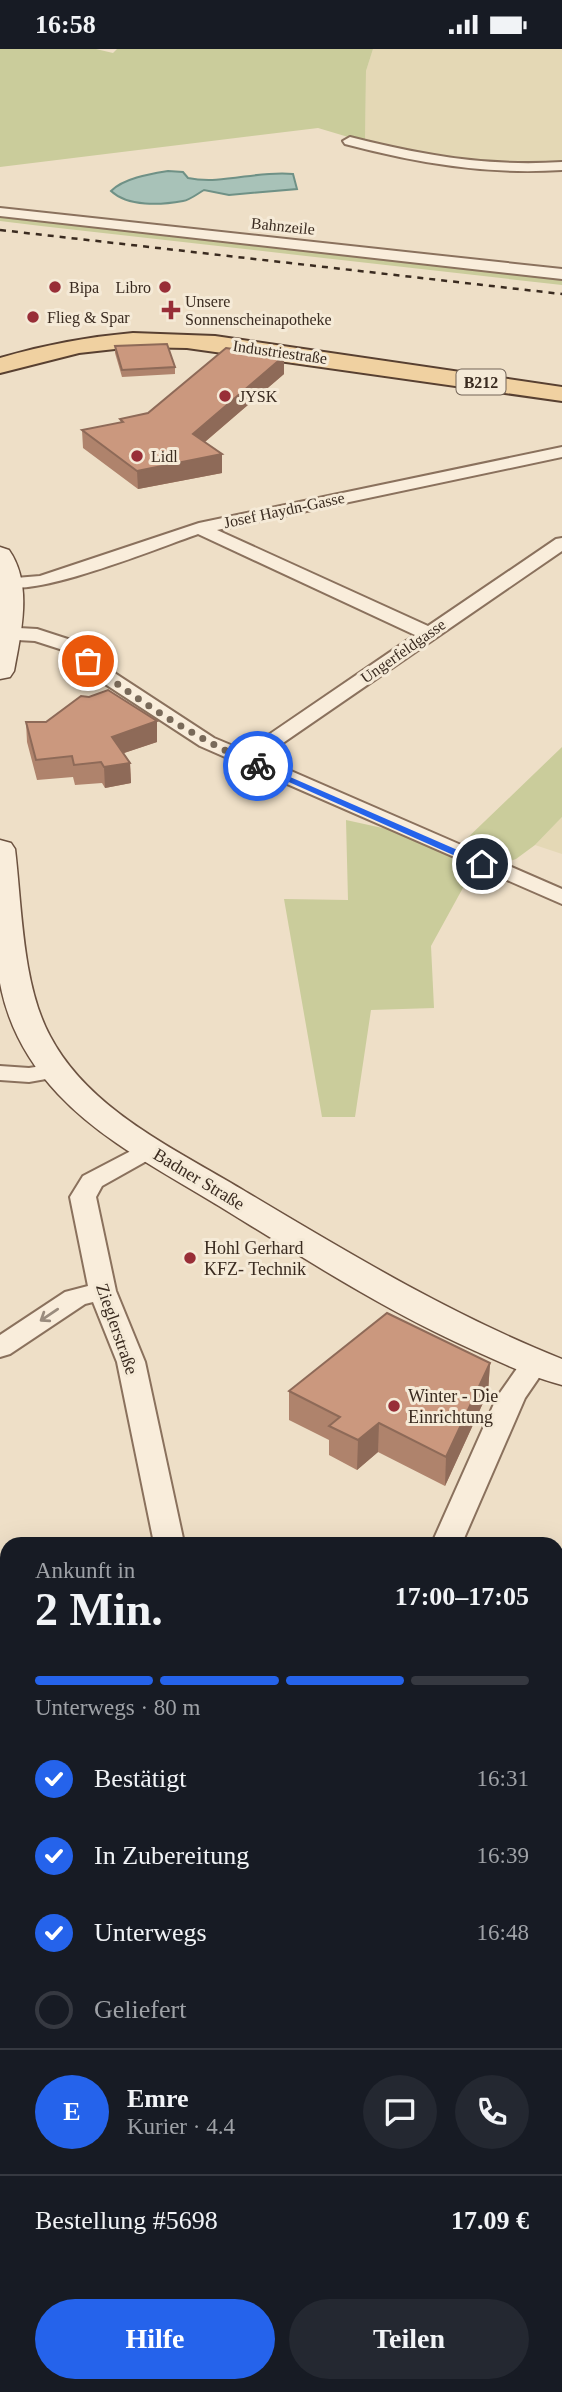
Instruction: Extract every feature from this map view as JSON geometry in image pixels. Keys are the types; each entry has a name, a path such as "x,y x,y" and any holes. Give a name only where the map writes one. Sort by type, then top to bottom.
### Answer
{"main road":[{"name":"Industriestraße","path":"0,366 73,345 164,338 215,343 562,394"}],"street":[{"path":"350,141 438,163 503,169 562,166"},
{"name":"Bahnzeile","path":"0,212 562,274"},
{"name":"Josef Haydn-Gasse","path":"10,583 42,581 199,528 562,452"},
{"path":"199,528 427,633"},
{"name":"Ungerfeldgasse","path":"245,760 562,543"},
{"path":"0,555 7,568 10,583 0,671"},
{"path":"4,633 37,635 70,646 106,676 207,741 245,760 562,897"},
{"name":"Badner Straße","path":"0,849 18,989 32,1034 54,1071 97,1112 150,1149 305,1245 477,1339 548,1368"},
{"path":"0,1073 29,1076 54,1071"},
{"name":"Zieglerstraße","path":"150,1149 92,1181 83,1197 102,1291 131,1362 168,1537"},
{"path":"0,1349 75,1298 102,1291"},
{"path":"450,1537 511,1397 548,1368"}],"shaded area":[{"path":"373,49 562,49 562,163 493,167 365,142 366,71"},
{"path":"168,171 183,172 188,178 201,180 293,174 297,189 229,195 204,190 186,200 155,204 126,200 111,191 130,180"},
{"path":"562,817 562,854 535,845"}],"green space":[{"path":"0,49 96,49 113,53 117,49 373,49 366,71 365,142 318,128 0,167"},
{"path":"0,215 562,277 562,285 0,221"},
{"path":"562,747 562,817 535,845 516,859 470,875 431,946 434,1008 371,1010 355,1117 322,1117 284,899 348,900 346,820 460,845"}],"building":[{"path":"167,344 175,367 122,370 115,346"},
{"path":"226,348 284,356 193,434 222,454 137,471 82,430 123,422 120,419 148,413"},
{"path":"108,690 157,721 112,737 130,763 104,767 101,762 74,765 72,756 36,760 26,722 46,722 81,696 89,697"},
{"name":"Winter - Die Einrichtung","path":"387,1313 490,1363 446,1457 379,1423 358,1440 329,1426 340,1417 289,1391"}],"railway":[{"path":"0,230 562,294"}],"way so far":[{"path":"88,661 162,714 207,741 258,766"}],"place":[{"name":"Bipa","path":"55,287"},
{"name":"Libro","path":"165,287"},
{"name":"Unsere Sonnenscheinapotheke","path":"171,310"},
{"name":"Flieg & Spar","path":"33,317"},
{"name":"JYSK","path":"225,396"},
{"name":"Lidl","path":"137,456"},
{"name":"Hohl Gerhard KFZ- Technik","path":"190,1258"},
{"name":"Winter - Die Einrichtung","path":"394,1406"}],"route":[{"path":"258,766 482,864"}]}
